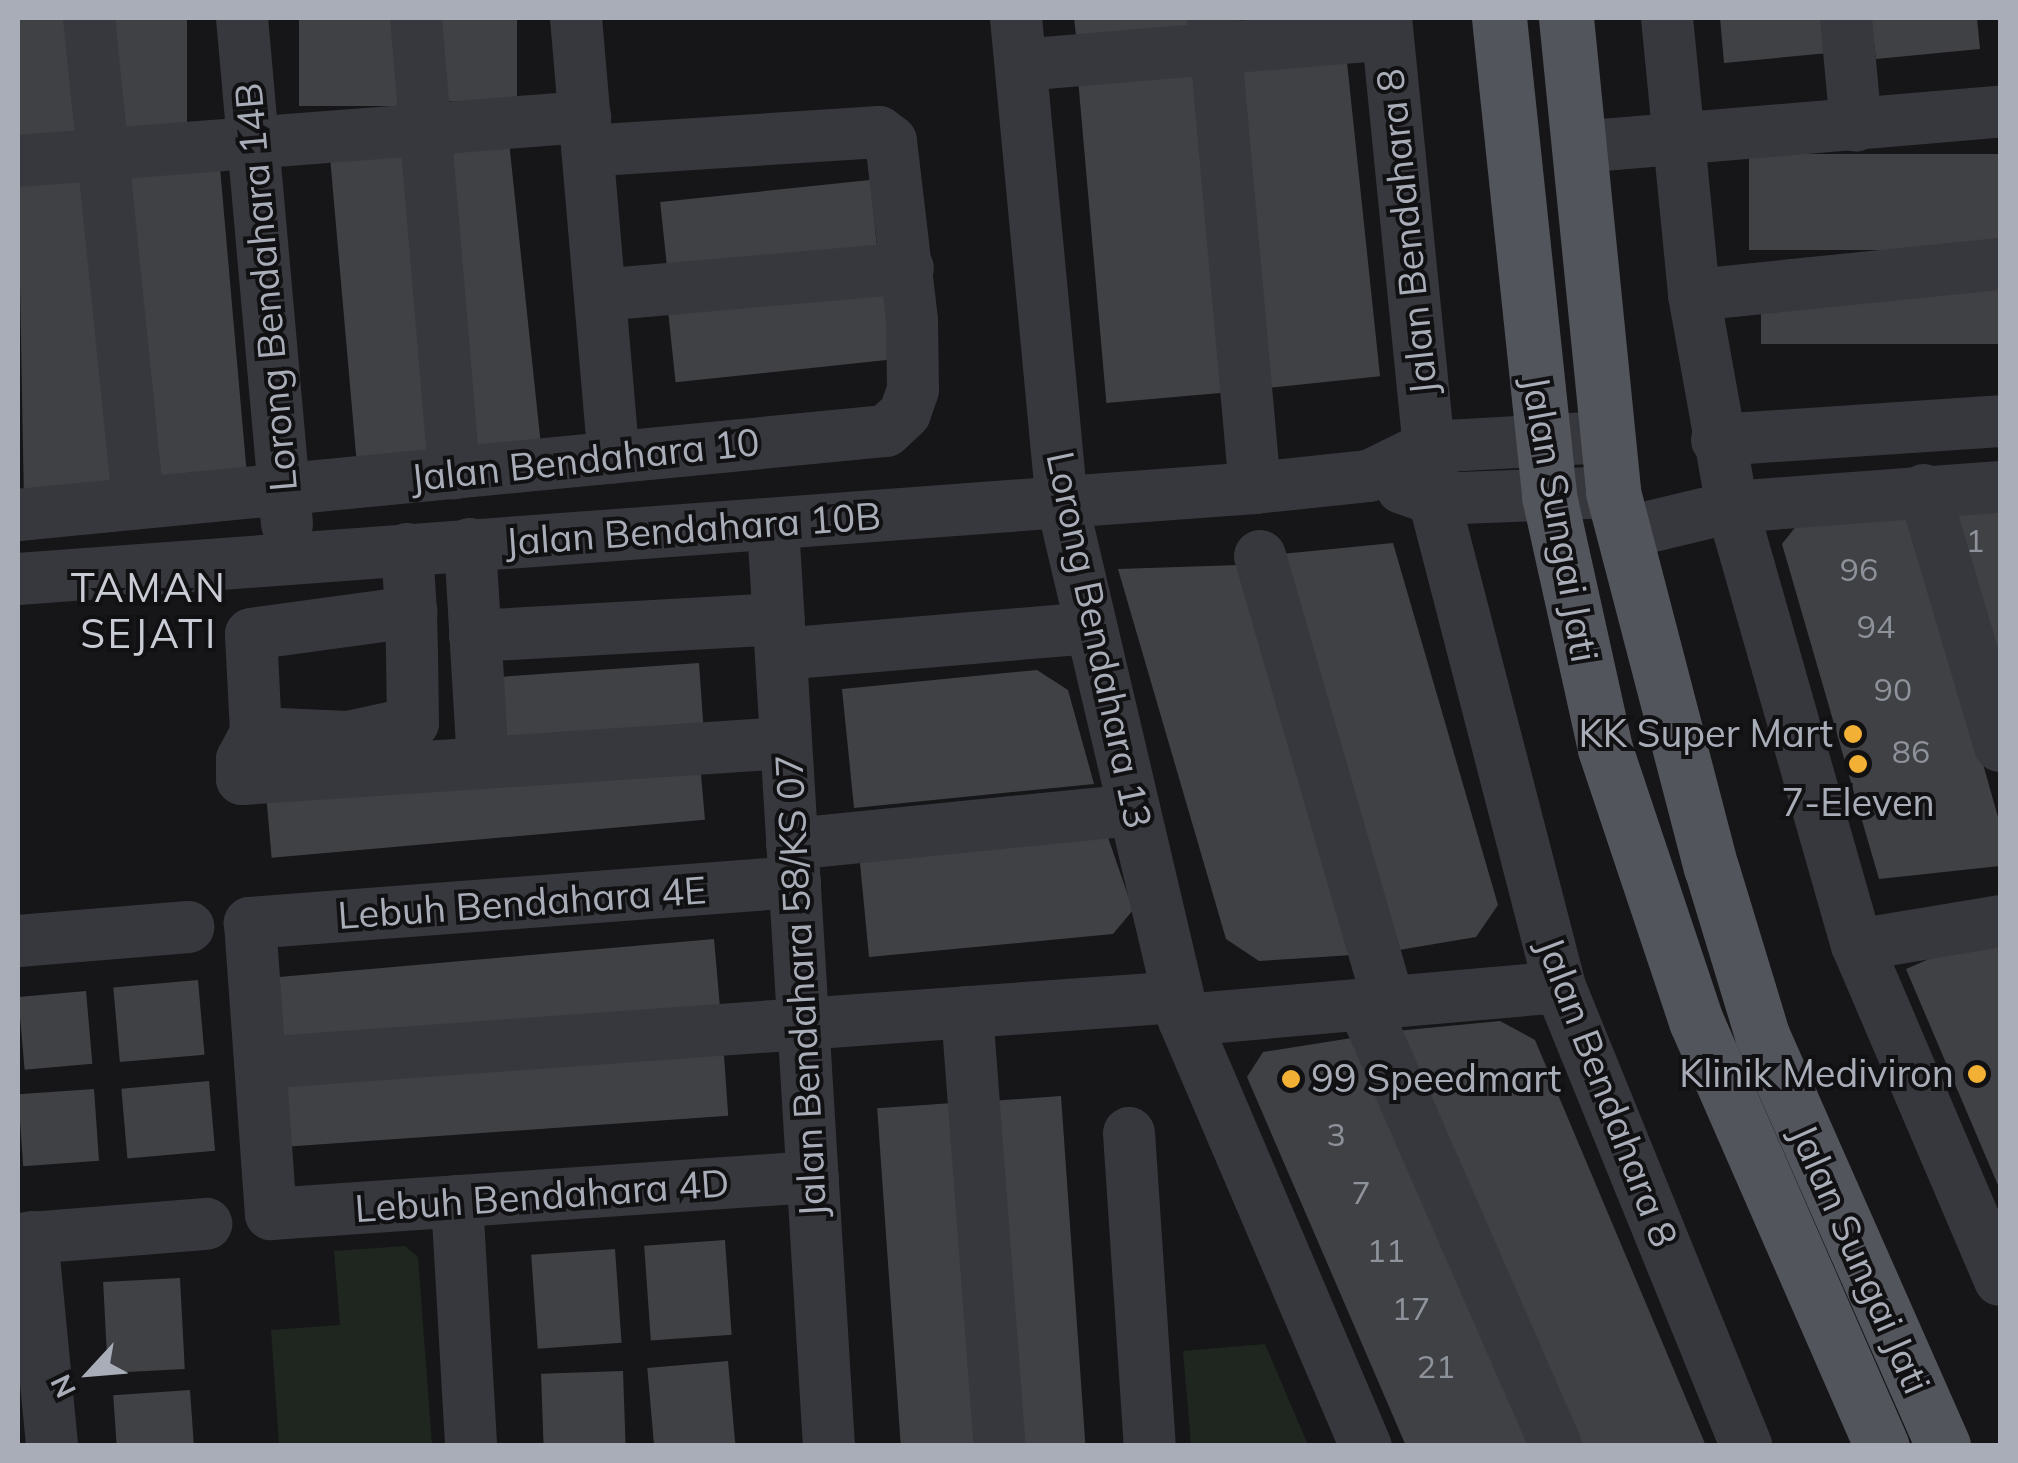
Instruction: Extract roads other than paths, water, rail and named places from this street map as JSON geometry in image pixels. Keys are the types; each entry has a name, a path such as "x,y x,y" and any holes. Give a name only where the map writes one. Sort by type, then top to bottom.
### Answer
{"main road":[{"name":"Jalan Sungai Jati","path":"1499,18 1548,496 1605,750 1696,1021 1882,1446"},
{"name":"Jalan Sungai Jati","path":"1566,18 1606,437 1619,513 1762,1035 1944,1446"}],"street":[{"path":"89,18 138,503"},
{"name":"Lorong Bendahara 14B","path":"242,18 290,557"},
{"path":"416,18 454,473"},
{"path":"576,18 614,457"},
{"path":"1667,18 1694,295 1732,507 1857,945 2000,1280"},
{"path":"1846,18 1856,126"},
{"path":"1018,41 1386,26"},
{"name":"Jalan Bendahara 8","path":"1386,26 1434,499 1560,987 1746,1446"},
{"path":"1214,33 1256,488"},
{"name":"Lorong Bendahara 13","path":"1018,41 1062,502 1181,1008 1366,1446"},
{"path":"1579,147 2000,112"},
{"path":"18,162 426,129 586,134 878,132 891,141 898,161 908,268 600,294"},
{"path":"1694,295 2000,264"},
{"name":"Jalan Bendahara 10","path":"18,515 886,430 904,412 913,390 908,268"},
{"path":"1718,440 2000,421"},
{"name":"Jalan Bendahara 10B","path":"18,580 1256,488 1369,476 1428,447 1606,437"},
{"name":"Jalan Bendahara 10B","path":"1369,476 1434,499 1548,496 1619,513 2000,487"},
{"path":"1924,490 2000,746"},
{"name":"Jalan Bendahara 58/KS 07","path":"773,526 829,1446"},
{"path":"470,544 483,764"},
{"path":"256,733 348,737 413,723 407,549"},
{"path":"1260,556 1376,1003 1556,1446"},
{"path":"410,612 251,634 256,733 242,759 242,779 786,743"},
{"path":"475,636 780,637 1091,628"},
{"name":"Lebuh Bendahara 4E","path":"260,1063 250,923 794,863 1134,810"},
{"path":"1857,945 2000,921"},
{"path":"18,942 188,927"},
{"path":"260,1063 967,1012 1376,1003 1560,987"},
{"path":"967,1012 1000,1446"},
{"name":"Lebuh Bendahara 4D","path":"260,1063 271,1214 813,1177"},
{"path":"1130,1133 1150,1446"},
{"path":"457,1202 471,1446"},
{"path":"52,1446 25,1238 206,1224"}],"place":[{"name":"KK Super Mart","path":"1853,734"},
{"name":"7-Eleven","path":"1858,764"},
{"name":"Klinik Mediviron","path":"1977,1074"},
{"name":"99 Speedmart","path":"1291,1079"}],"district":[{"name":"TAMAN SEJATI","path":"149,610"}]}
